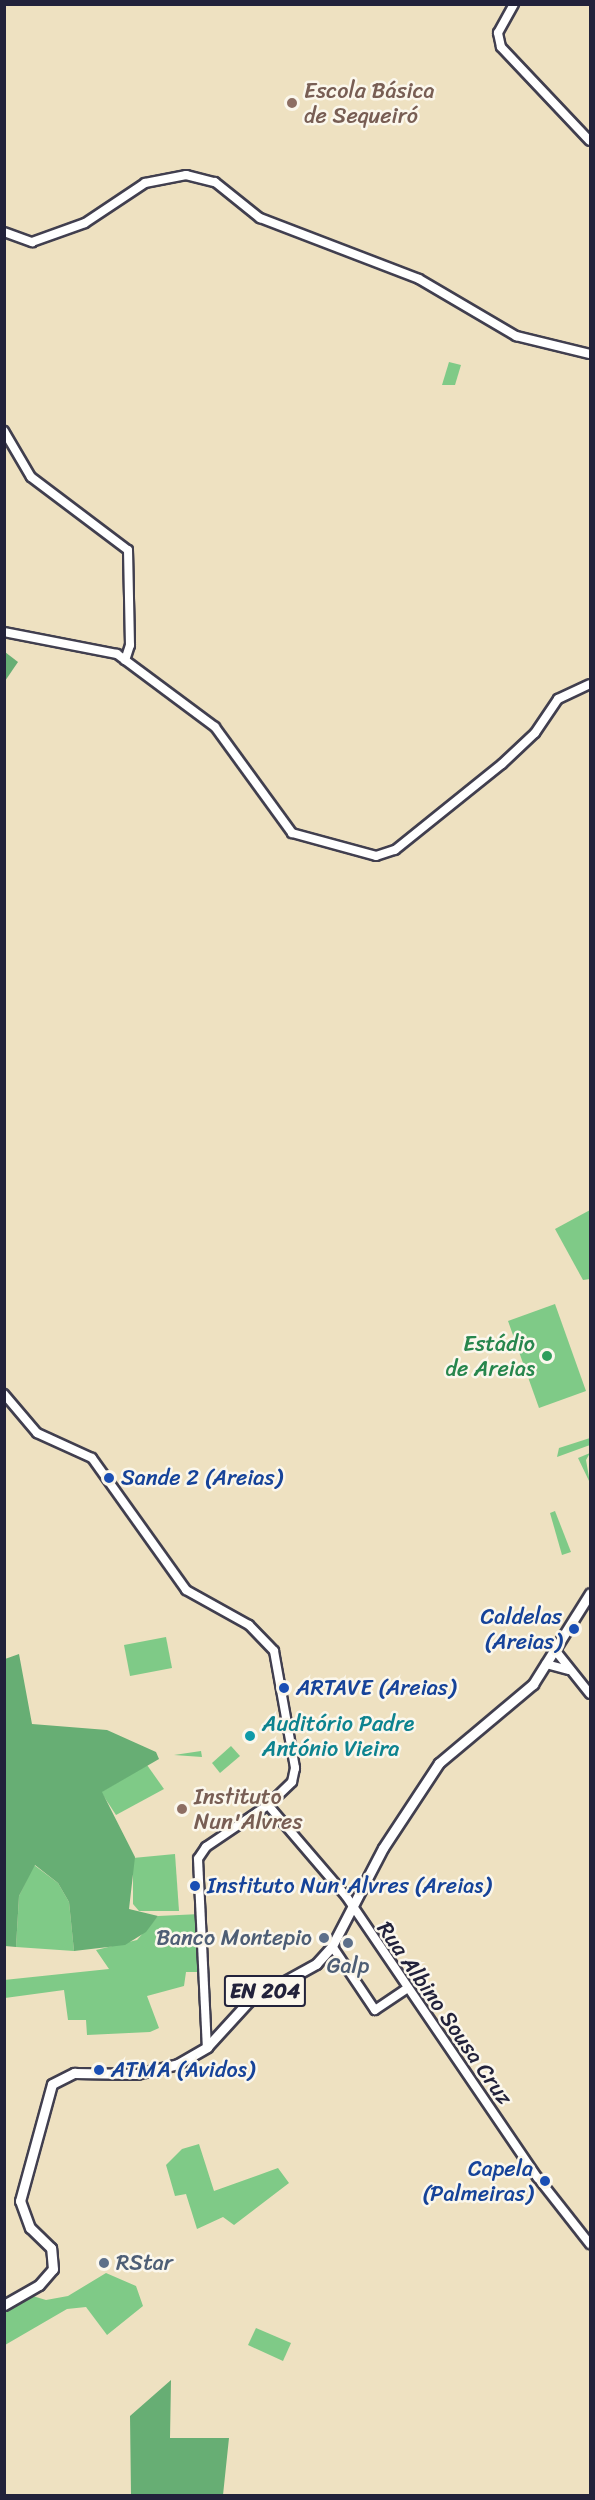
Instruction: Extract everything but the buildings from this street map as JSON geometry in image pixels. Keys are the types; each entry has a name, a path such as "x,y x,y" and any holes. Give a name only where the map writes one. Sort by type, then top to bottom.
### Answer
{"main road":[{"name":"EN 204","path":"4,2305 39,2285 53,2269 51,2248 30,2228 20,2201 52,2084 74,2073 137,2074 177,2064 207,2047 249,2001 316,1964 332,1946 352,1906 439,1763 533,1684 591,1593"}],"street":[{"path":"514,4 498,33 501,47 591,141"},
{"path":"4,232 32,242 85,223 145,183 186,175 215,182 260,218 419,279 516,336 591,354"},
{"path":"4,431 31,477 128,550 130,645 125,660"},
{"path":"4,632 107,651 125,660 224,736 292,833 376,856 395,850 502,764 535,733 558,699 591,684"},
{"path":"4,1394 37,1433 92,1458 177,1581 249,1625 274,1651 295,1768 292,1782 268,1805 200,1854 200,1914 207,2047"},
{"path":"555,1650 568,1670 591,1694"},
{"path":"546,1664 568,1670"},
{"name":"Rua Albino Sousa Cruz","path":"268,1805 352,1906 406,1989 591,2244"},
{"path":"332,1946 375,2010 406,1989"}],"green space":[{"path":"449,362 461,365 455,385 442,385"},
{"path":"5,652 18,662 5,681"},
{"path":"590,1210 590,1279 583,1280 555,1229"},
{"name":"Estádio de Areias","path":"555,1304 586,1391 539,1408 508,1321"},
{"path":"590,1438 590,1445 557,1457 559,1448"},
{"path":"590,1453 586,1460 590,1483 578,1458"},
{"path":"555,1511 571,1552 562,1555 550,1513"},
{"path":"166,1637 172,1668 130,1676 124,1645"},
{"path":"19,1654 32,1724 107,1730 156,1752 159,1759 102,1792 135,1857 129,1909 158,1916 146,1932 125,1945 74,1951 69,1902 58,1883 35,1865 19,1896 16,1947 5,1946 5,1659"},
{"path":"231,1746 240,1756 220,1773 212,1763"},
{"path":"201,1751 202,1757 174,1755"},
{"path":"147,1765 164,1789 116,1815 101,1792"},
{"path":"175,1854 179,1911 139,1911 133,1904 133,1858"},
{"path":"34,1865 58,1883 69,1902 74,1951 16,1947 19,1896"},
{"path":"200,1914 204,1972 186,1972 184,1986 147,1996 159,2028 150,2032 87,2035 86,2020 68,2020 64,1990 5,1998 4,1980 109,1969 96,1950 137,1940 158,1916"},
{"path":"199,2144 214,2191 278,2168 289,2183 234,2225 223,2217 197,2229 186,2194 175,2196 166,2165 182,2149"},
{"path":"106,2273 136,2286 143,2306 107,2335 86,2307 67,2309 5,2345 5,2305 26,2294 46,2300 68,2296"},
{"path":"256,2328 291,2343 283,2361 248,2345"},
{"path":"171,2380 170,2438 229,2438 223,2495 131,2495 130,2416"}],"place":[{"name":"Escola Básica de Sequeiró","path":"292,103"},
{"name":"Estádio de Areias","path":"547,1356"},
{"name":"Sande 2 (Areias)","path":"109,1478"},
{"name":"Caldelas (Areias)","path":"574,1629"},
{"name":"ARTAVE (Areias)","path":"284,1688"},
{"name":"Auditório Padre António Vieira","path":"250,1736"},
{"name":"Instituto Nun'Alvres","path":"182,1809"},
{"name":"Instituto Nun'Alvres (Areias)","path":"195,1886"},
{"name":"Banco Montepio","path":"324,1938"},
{"name":"Galp","path":"348,1943"},
{"name":"ATMA (Avidos)","path":"99,2070"},
{"name":"Capela (Palmeiras)","path":"545,2181"},
{"name":"RStar","path":"104,2263"}]}
